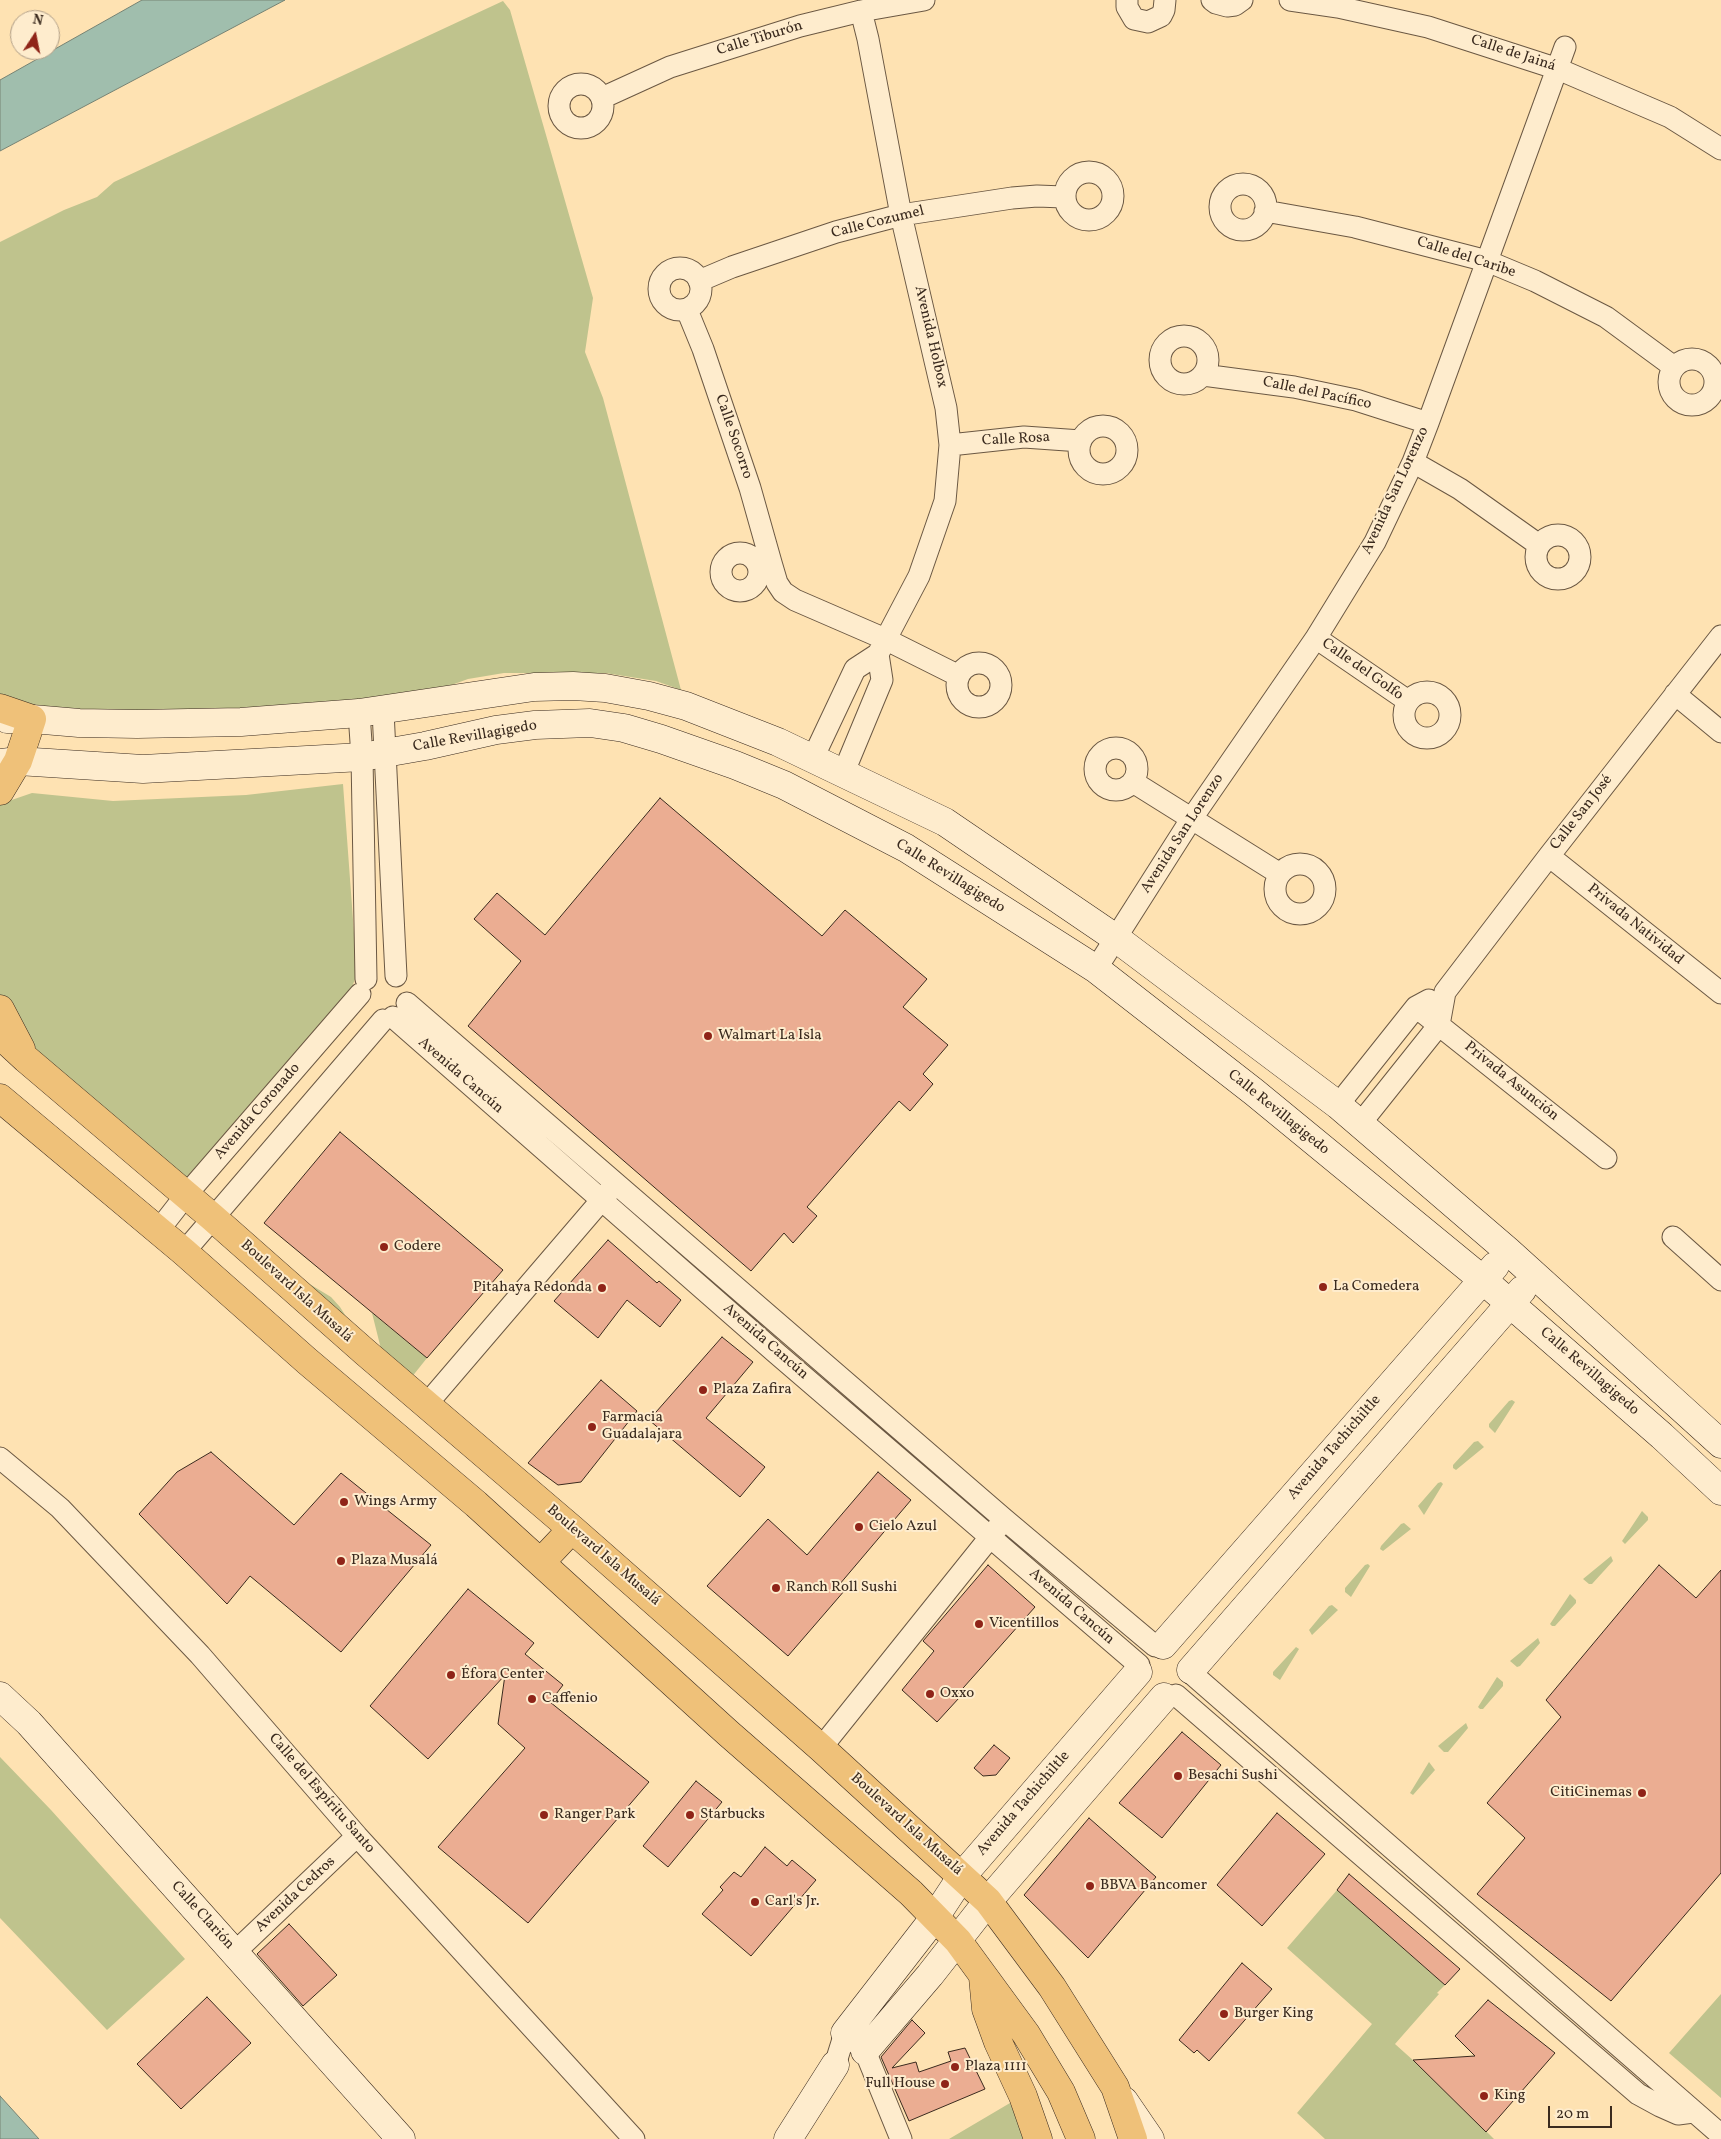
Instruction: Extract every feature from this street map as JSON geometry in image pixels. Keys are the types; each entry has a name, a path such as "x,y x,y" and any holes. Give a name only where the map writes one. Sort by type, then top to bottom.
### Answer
{"main road":[{"path":"0,708 32,719 9,762 0,791"},
{"path":"0,1009 26,1059"},
{"name":"Boulevard Isla Musalá","path":"0,1035 426,1405 572,1528 821,1748 988,1901 1052,1987 1115,2087 1133,2139"},
{"path":"0,1098 184,1252 307,1361 476,1504 728,1733 860,1846 934,1917 958,1941 1026,2034 1061,2092 1081,2139"},
{"path":"541,1562 572,1528"},
{"path":"983,1973 986,2009 998,2042 1023,2096 1038,2139"}],"street":[{"name":"Calle Tiburón","path":"602,98 670,67 800,26 861,11 924,0"},
{"path":"1127,0 1127,7 1134,18 1148,22 1161,16 1165,0"},
{"path":"1212,0 1227,6 1234,5 1242,0"},
{"name":"Calle de Jainá","path":"1290,0 1338,7 1428,27 1558,69 1670,117 1721,149"},
{"name":"Avenida Holbox","path":"813,758 855,669 881,647 919,576 945,501 950,445 946,408 932,341 901,215 872,58 861,11"},
{"name":"Avenida San Lorenzo","path":"1096,969 1117,939 1192,818 1316,638 1375,542 1413,462 1428,424 1486,261 1566,47"},
{"name":"Calle Cozumel","path":"699,281 732,267 828,235 901,215 1012,198 1037,196 1064,197"},
{"name":"Calle del Caribe","path":"1265,211 1355,227 1486,261 1534,281 1606,317 1674,368"},
{"path":"676,268 690,270 699,281 700,295 693,306 686,310 680,311 666,306 659,294 660,281 664,275 676,268"},
{"name":"Calle Socorro","path":"686,310 703,349 750,488 766,568 783,592 881,647 959,676"},
{"name":"Calle del Pacífico","path":"1203,375 1294,387 1356,400 1428,424"},
{"name":"Calle Rosa","path":"950,445 1024,438 1081,441"},
{"path":"1413,462 1460,489 1539,545"},
{"name":"Calle San José","path":"1360,1124 1439,1025 1446,992 1549,856 1721,636"},
{"name":"Calle del Golfo","path":"1316,638 1408,701"},
{"path":"843,774 882,680 881,647"},
{"path":"0,720 32,719 79,723 191,724 371,712 534,687 605,688 649,696 686,706 778,742 945,822 1117,939 1338,1105 1508,1251 1721,1444"},
{"path":"1675,694 1721,732"},
{"path":"371,712 396,976"},
{"name":"Calle Revillagigedo","path":"9,762 143,768 374,755 496,730 535,725 590,723 624,728 661,739 727,762 784,785 906,848 1096,969 1254,1092 1483,1280 1662,1436 1721,1491"},
{"path":"374,755 361,1004 369,1016 394,1013"},
{"path":"1133,782 1280,874"},
{"name":"Privada Natividad","path":"1549,856 1721,993"},
{"path":"184,1252 394,1013 406,988 396,976 381,972 363,986"},
{"name":"Avenida Coronado","path":"158,1231 186,1195 363,986"},
{"name":"Calle San José","path":"1338,1105 1416,1007 1446,992"},
{"name":"Privada Asunción","path":"1416,1007 1606,1158"},
{"name":"Avenida Cancún","path":"394,1013 1004,1519 1149,1657"},
{"path":"426,1405 609,1192"},
{"name":"Avenida Cancún","path":"609,1192 990,1537 1149,1657"},
{"path":"1673,1238 1718,1270"},
{"name":"Avenida Tachichiltle","path":"788,2139 835,2065 845,2033 934,1917 962,1876 1149,1657 1508,1251"},
{"path":"835,2065 865,2051 958,1941 988,1901 1170,1696 1186,1686 1191,1671 1534,1276"},
{"name":"Calle del Espíritu Santo","path":"0,1458 60,1508 200,1655 357,1836 634,2139"},
{"path":"821,1748 1004,1519"},
{"path":"1694,2112 1678,2114 1638,2094 1170,1696 1156,1696 1144,1687 1149,1657 1179,1649 1190,1661 1191,1671 1721,2135"},
{"name":"Calle Clarión","path":"0,1696 29,1723 401,2139"},
{"name":"Avenida Cedros","path":"234,1953 357,1836"},
{"path":"845,2033 865,2051 901,2139"},
{"path":"1115,2087 1150,2139"}],"green space":[{"path":"503,1 510,10 593,298 585,352 603,398 681,690 656,681 605,673 504,673 468,679 435,691 343,706 89,713 0,699 0,242 64,210 97,197 114,182"},
{"path":"343,784 357,974 352,987 181,1184 0,1025 0,804 32,793 113,801 246,795"},
{"path":"303,1280 331,1297 340,1307 347,1318 351,1334"},
{"path":"372,1313 427,1358 407,1383 383,1357"},
{"path":"1512,1400 1515,1402 1495,1433 1489,1427 1489,1424"},
{"path":"1478,1441 1484,1447 1456,1470 1453,1468 1453,1465 1474,1442"},
{"path":"1441,1482 1443,1484 1424,1515 1418,1506"},
{"path":"1642,1511 1648,1517 1648,1520 1625,1544 1622,1541"},
{"path":"1404,1523 1411,1529 1383,1551 1380,1549 1401,1524"},
{"path":"1611,1556 1613,1561 1592,1584 1583,1579"},
{"path":"1368,1564 1370,1566 1351,1597 1345,1592 1345,1588"},
{"path":"1570,1594 1576,1600 1576,1603 1555,1626 1552,1626 1550,1624"},
{"path":"1332,1605 1338,1610 1312,1635 1309,1630 1329,1606"},
{"path":"1538,1638 1540,1643 1520,1666 1517,1667 1510,1661"},
{"path":"1296,1647 1299,1649 1280,1680 1273,1675 1273,1672"},
{"path":"1497,1677 1503,1682 1503,1686 1483,1709 1480,1709 1478,1707"},
{"path":"1466,1723 1468,1728 1448,1752 1444,1752 1438,1746"},
{"path":"0,1757 51,1810 185,1959 107,2030 0,1918"},
{"path":"1429,1762 1435,1770 1413,1795 1410,1793"},
{"path":"1337,1890 1445,1985 1395,2044 1434,2079 1494,2139 1325,2139 1297,2113 1372,2024 1287,1948"},
{"path":"1721,1994 1721,2098 1669,2053"},
{"path":"1010,2103 1025,2139 949,2139"}],"shaded area":[{"path":"142,0 285,0 0,151 0,80 36,60 60,60 60,46"},
{"path":"0,2096 39,2139 0,2139"}],"building":[{"name":"Walmart La Isla","path":"660,798 822,936 845,910 927,979 903,1007 948,1045 923,1074 933,1084 910,1111 899,1101 807,1207 817,1216 793,1243 784,1233 751,1271 468,1026 521,961 474,919 497,893 545,935"},
{"name":"Codere","path":"340,1132 503,1270 427,1358 264,1223"},
{"name":"Pitahaya Redonda","path":"608,1240 657,1283 659,1281 681,1300 660,1327 627,1300 598,1338 554,1301"},
{"name":"Plaza Zafira","path":"722,1337 753,1362 706,1418 765,1467 740,1497 649,1420"},
{"name":"Farmacia Guadalajara","path":"601,1380 637,1411 581,1482 558,1485 528,1463"},
{"path":"211,1452 294,1525 341,1473 431,1545 341,1652 250,1576 227,1604 139,1514 177,1472"},
{"name":"Ranch Roll Sushi","path":"878,1472 911,1500 839,1585 845,1590 788,1656 707,1586 768,1519 807,1555"},
{"name":"Vicentillos","path":"988,1565 1035,1607 956,1696 959,1698 937,1722 902,1690 934,1651 923,1641"},
{"name":"CitiCinemas","path":"1659,1565 1696,1598 1721,1570 1721,1873 1611,2001 1477,1894 1525,1838 1487,1803 1561,1717 1546,1700"},
{"path":"468,1589 534,1643 525,1654 563,1685 550,1702 649,1782 528,1923 438,1847 525,1748 498,1724 505,1675 428,1759 370,1706"},
{"name":"Besachi Sushi","path":"1182,1732 1221,1765 1162,1838 1119,1803"},
{"path":"994,1745 1010,1758 996,1775 983,1776 974,1768"},
{"name":"Starbucks","path":"696,1781 722,1802 668,1867 643,1846"},
{"path":"1277,1813 1325,1854 1262,1926 1217,1885"},
{"name":"BBVA Bancomer","path":"1089,1818 1156,1877 1088,1958 1024,1895"},
{"name":"Carl's Jr.","path":"765,1847 787,1866 792,1860 816,1880 751,1956 702,1914 723,1890 720,1887 734,1872 741,1877"},
{"path":"1349,1874 1460,1969 1445,1985 1337,1890"},
{"path":"289,1924 337,1975 303,2006 257,1954"},
{"name":"Burger King","path":"1242,1963 1272,1989 1209,2061 1197,2050 1194,2053 1179,2040"},
{"path":"207,1997 251,2043 181,2109 137,2064"},
{"name":"King","path":"1488,2000 1555,2053 1486,2132 1413,2060 1475,2056 1455,2036"},
{"name":"Plaza 1111","path":"912,2020 925,2033 892,2068 916,2062 919,2072 951,2061 948,2052 965,2048 985,2089 909,2121 881,2057"}],"place":[{"name":"Walmart La Isla","path":"708,1036"},
{"name":"Codere","path":"384,1247"},
{"name":"La Comedera","path":"1323,1287"},
{"name":"Pitahaya Redonda","path":"602,1288"},
{"name":"Plaza Zafira","path":"703,1390"},
{"name":"Farmacia Guadalajara","path":"592,1427"},
{"name":"Wings Army","path":"344,1502"},
{"name":"Cielo Azul","path":"859,1527"},
{"name":"Plaza Musalá","path":"341,1561"},
{"name":"Ranch Roll Sushi","path":"776,1588"},
{"name":"Vicentillos","path":"979,1624"},
{"name":"Éfora Center","path":"451,1675"},
{"name":"Oxxo","path":"930,1694"},
{"name":"Caffenio","path":"532,1699"},
{"name":"Besachi Sushi","path":"1178,1776"},
{"name":"CitiCinemas","path":"1642,1793"},
{"name":"Ranger Park","path":"544,1815"},
{"name":"Starbucks","path":"690,1815"},
{"name":"BBVA Bancomer","path":"1090,1886"},
{"name":"Carl's Jr.","path":"755,1902"},
{"name":"Burger King","path":"1224,2014"},
{"name":"Plaza 1111","path":"955,2067"},
{"name":"Full House","path":"945,2084"},
{"name":"King","path":"1484,2096"}]}
